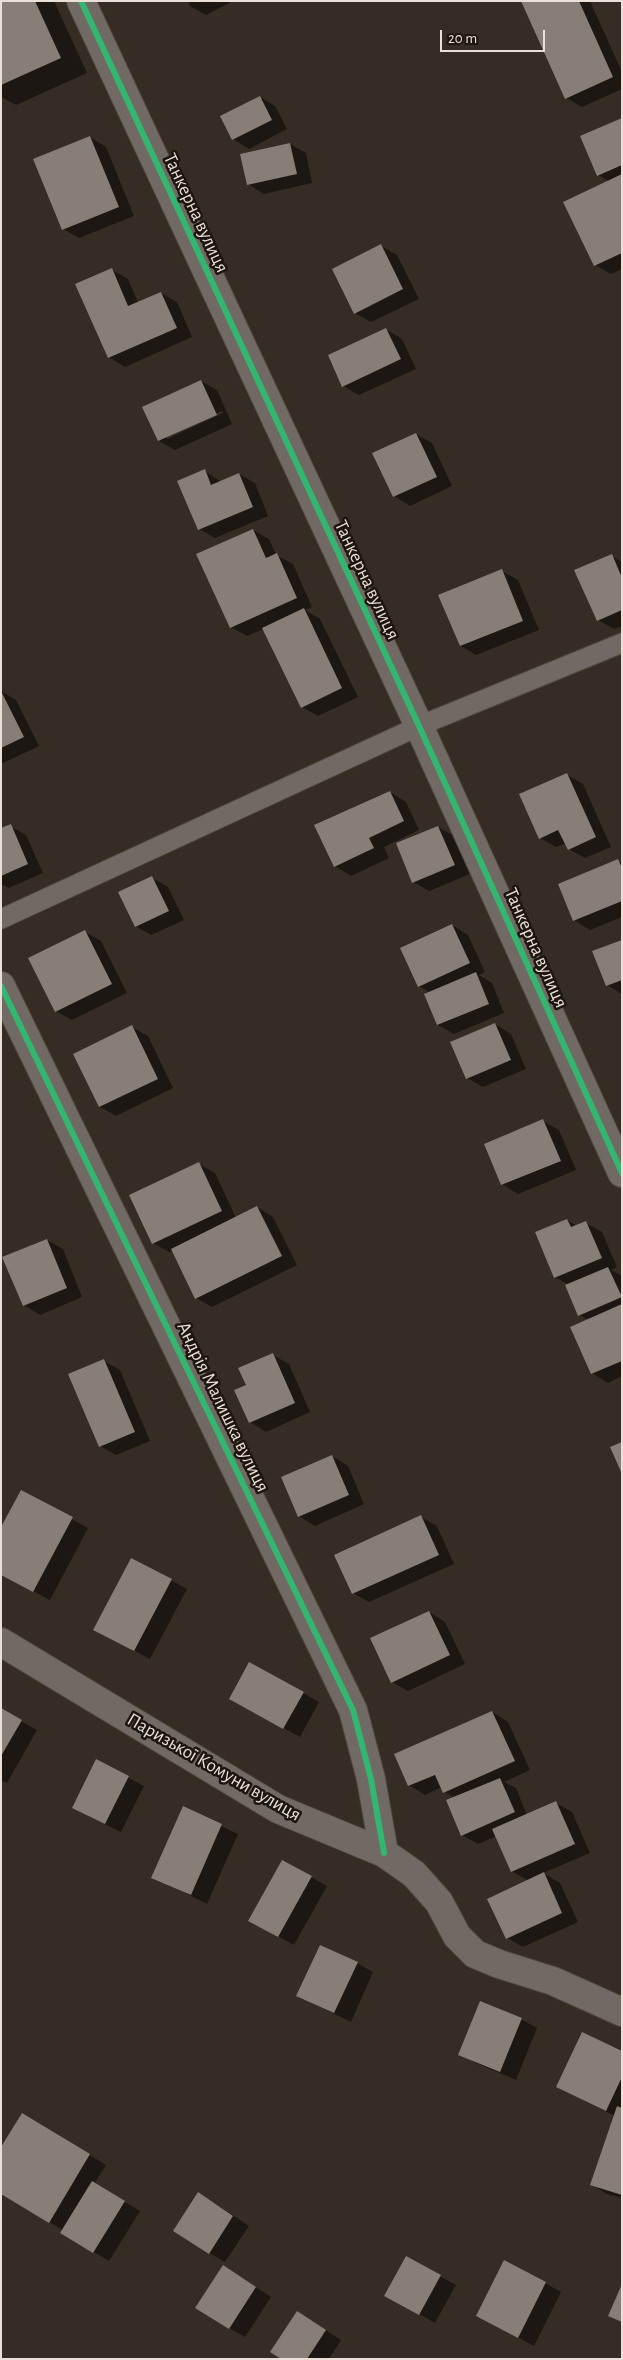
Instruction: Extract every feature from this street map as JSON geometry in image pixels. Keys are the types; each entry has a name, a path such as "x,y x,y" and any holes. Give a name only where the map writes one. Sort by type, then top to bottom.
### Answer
{"street":[{"name":"Танкерна вулиця","path":"81,1 419,726 622,1173"},
{"name":"Андрія Малишка вулиця","path":"1,986 353,1710 371,1779 384,1853"},
{"name":"Паризької Комуни вулиця","path":"1,1642 278,1809 384,1853 414,1874 433,1895 439,1902 457,1936 475,1954 499,1964 553,1981 622,2012"}],"lane":[{"path":"1,919 419,726 622,643"}],"building":[{"path":"1,1 35,1 61,58 1,85"},
{"path":"521,1 579,1 613,77 565,99"},
{"path":"260,96 272,120 232,140 220,116"},
{"path":"622,118 622,165 597,176 580,136"},
{"path":"90,136 119,207 62,230 33,159"},
{"path":"290,143 297,174 247,185 240,154"},
{"path":"622,174 622,253 594,266 563,202"},
{"path":"381,244 403,289 354,314 332,269"},
{"path":"112,268 128,306 161,292 177,328 108,358 75,284"},
{"path":"386,328 401,359 342,387 328,355"},
{"path":"201,380 217,415 158,441 142,407"},
{"path":"416,433 437,477 393,497 372,453"},
{"path":"205,469 211,485 239,473 253,507 198,530 177,481"},
{"path":"253,529 266,558 277,553 297,598 230,628 196,554"},
{"path":"612,554 622,578 622,610 597,621 574,570"},
{"path":"502,569 523,621 460,646 438,595"},
{"path":"304,608 342,688 301,708 262,628"},
{"path":"1,691 24,737 1,748"},
{"path":"567,773 596,837 568,850 558,830 539,839 519,794"},
{"path":"390,791 404,821 369,838 374,848 334,867 314,825"},
{"path":"11,824 28,864 1,876 1,828"},
{"path":"438,826 455,865 412,883 396,843"},
{"path":"618,859 622,868 622,901 573,921 558,884"},
{"path":"152,876 169,911 135,927 118,892"},
{"path":"452,924 470,963 418,987 400,948"},
{"path":"85,930 112,984 55,1012 28,958"},
{"path":"622,940 622,980 606,986 592,951"},
{"path":"476,972 489,1004 437,1025 424,994"},
{"path":"495,1023 511,1060 466,1079 450,1042"},
{"path":"132,1025 158,1079 99,1107 73,1054"},
{"path":"543,1119 561,1161 501,1185 484,1144"},
{"path":"199,1162 222,1211 152,1244 129,1195"},
{"path":"257,1206 282,1256 195,1299 171,1249"},
{"path":"567,1219 571,1227 586,1221 602,1258 554,1278 535,1232"},
{"path":"47,1239 67,1288 23,1306 2,1257"},
{"path":"608,1267 622,1297 578,1316 565,1285"},
{"path":"622,1304 622,1361 591,1374 570,1327"},
{"path":"273,1353 295,1403 249,1423 234,1390 246,1385 238,1368"},
{"path":"104,1359 135,1432 99,1447 68,1374"},
{"path":"622,1442 622,1474 610,1447"},
{"path":"332,1455 349,1495 298,1517 281,1477"},
{"path":"21,1490 73,1517 33,1592 1,1575 1,1527"},
{"path":"421,1515 439,1555 352,1594 334,1555"},
{"path":"131,1558 172,1579 134,1651 93,1630"},
{"path":"429,1611 450,1655 391,1683 370,1638"},
{"path":"249,1662 304,1692 283,1729 229,1699"},
{"path":"1,1708 22,1720 1,1756"},
{"path":"492,1711 515,1761 443,1793 435,1775 408,1786 394,1754"},
{"path":"96,1759 129,1776 105,1824 72,1808"},
{"path":"500,1778 515,1812 461,1836 446,1800"},
{"path":"556,1801 575,1844 511,1872 492,1829"},
{"path":"183,1806 222,1824 191,1895 151,1878"},
{"path":"282,1860 312,1876 278,1937 248,1921"},
{"path":"544,1872 562,1913 506,1939 487,1899"},
{"path":"320,1945 358,1962 334,2013 296,1996"},
{"path":"480,2001 522,2018 500,2072 458,2055"},
{"path":"582,2032 622,2051 622,2077 606,2111 556,2087"},
{"path":"617,2106 622,2108 622,2195 590,2185"},
{"path":"22,2113 90,2154 49,2223 1,2194 1,2147"},
{"path":"92,2181 125,2201 93,2253 60,2233"},
{"path":"198,2192 233,2216 209,2254 173,2231"},
{"path":"406,2256 441,2275 419,2315 384,2296"},
{"path":"504,2260 546,2282 518,2338 476,2316"},
{"path":"223,2265 256,2287 229,2329 195,2308"},
{"path":"622,2284 622,2322 608,2316"},
{"path":"297,2311 326,2330 307,2359 281,2359 270,2352"}],"cycle path":[{"path":"81,1 419,726 622,1173"},
{"path":"1,986 353,1710 371,1779 384,1853"}]}
